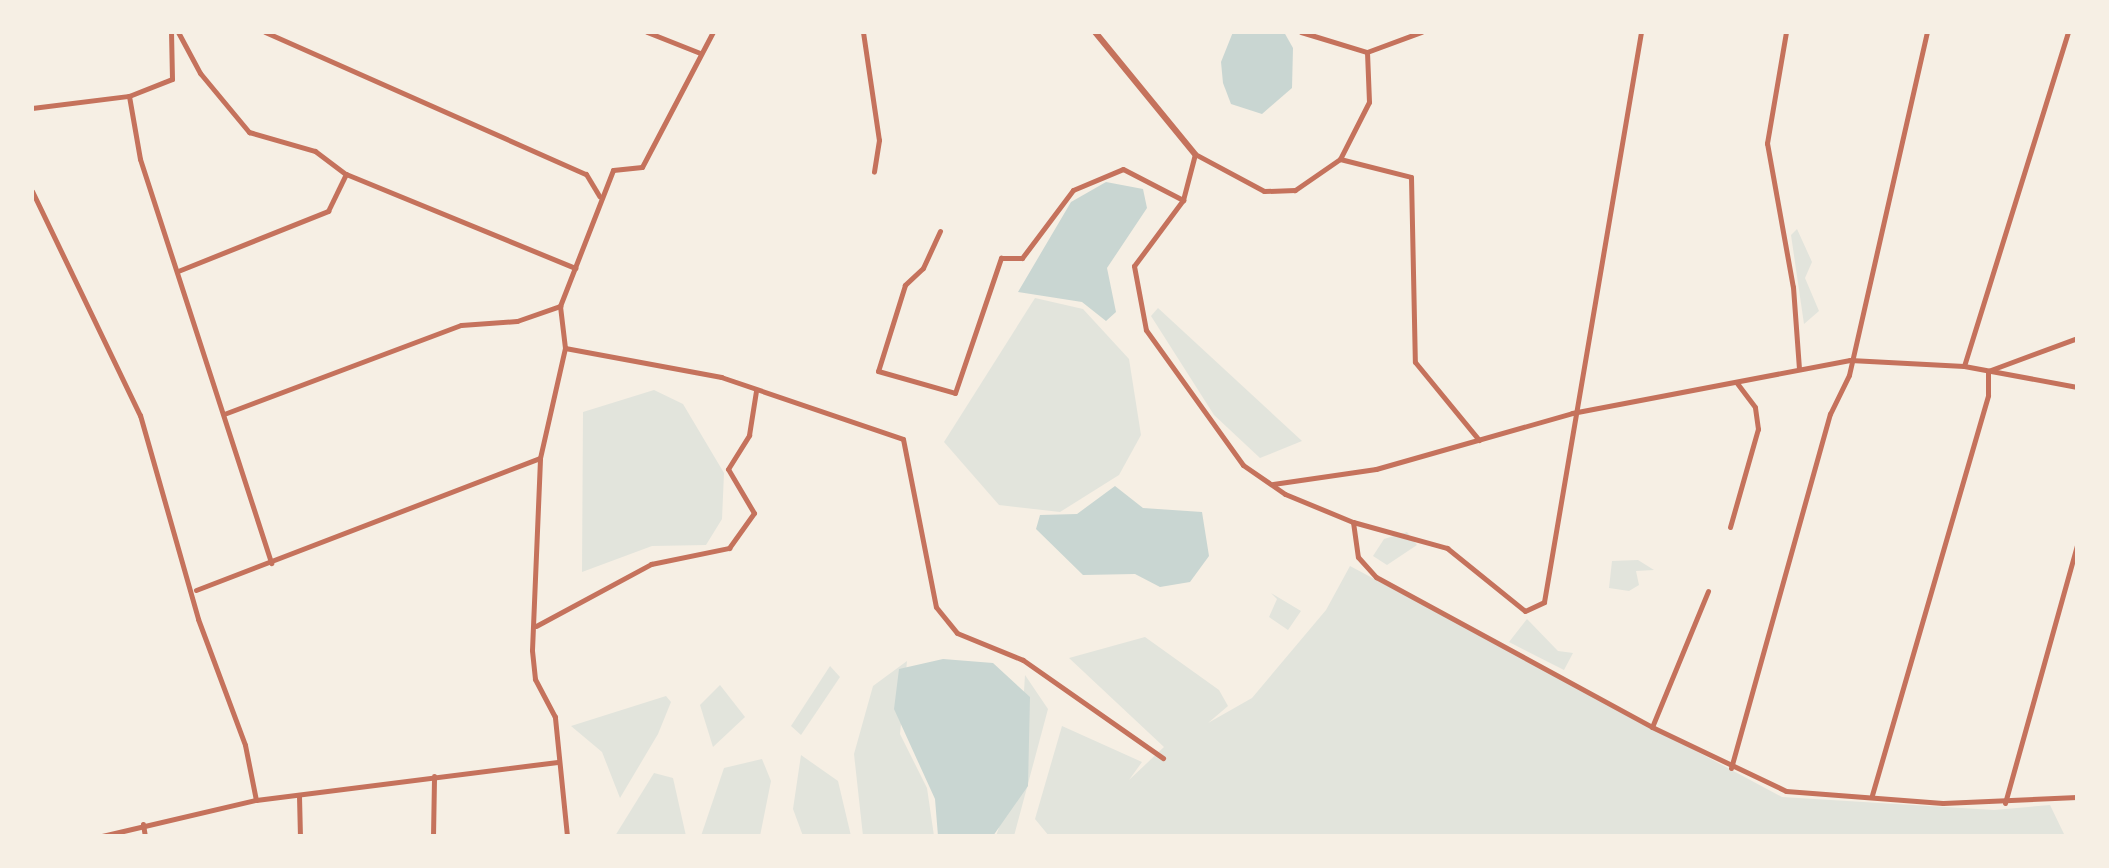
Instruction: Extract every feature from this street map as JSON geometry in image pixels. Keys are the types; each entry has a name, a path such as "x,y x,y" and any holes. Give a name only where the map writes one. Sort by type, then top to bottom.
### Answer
{"street":[{"path":"32,108 129,96 172,79 171,32"},
{"path":"178,32 235,121 315,151 346,174 575,268"},
{"path":"265,32 586,174 599,196"},
{"path":"647,32 700,53"},
{"path":"567,836 555,717 535,679 540,458 565,348 560,306 599,196 613,170 642,167 670,103 697,73 700,53 713,32"},
{"path":"863,32 879,140 874,172"},
{"path":"1095,32 1195,154 1264,191 1295,190 1340,159 1369,102 1367,52"},
{"path":"1301,32 1367,52 1421,32"},
{"path":"1195,154 1183,200 1134,266 1134,296 1146,330 1220,436 1272,484 1353,522 1447,548 1525,611 1536,612 1566,494 1572,413 1641,32"},
{"path":"1786,32 1767,143 1793,287 1799,368"},
{"path":"1731,768 1850,360 1927,32"},
{"path":"1964,366 2068,32"},
{"path":"129,96 140,159 271,563"},
{"path":"1340,159 1411,177 1415,362 1479,440"},
{"path":"940,231 923,268 905,285 878,371 955,393 1001,258 1022,258 1073,190 1123,169 1183,200"},
{"path":"178,271 328,211 346,174"},
{"path":"32,191 140,415 196,590 256,800"},
{"path":"224,414 461,325 517,321 560,306"},
{"path":"1988,371 2077,338"},
{"path":"565,348 721,377 903,439 936,607 957,633 1023,660 1163,758"},
{"path":"1272,484 1349,475 1572,413 1850,360 1964,366 2077,387"},
{"path":"1872,795 1988,395 1988,371"},
{"path":"1730,527 1758,429 1755,407 1736,382"},
{"path":"536,626 651,564 729,548 754,513 728,469 749,435 756,391"},
{"path":"196,590 540,458"},
{"path":"1353,522 1358,557 1376,577 1652,727 1731,768 1786,791 2005,803 2077,797"},
{"path":"2005,803 2077,545"},
{"path":"1652,727 1708,591"},
{"path":"102,836 256,800 558,762"},
{"path":"433,836 434,776"},
{"path":"299,796 300,836"},
{"path":"143,824 145,836"}],"shaded area":[{"path":"1233,32 1284,32 1293,48 1292,88 1262,114 1231,104 1223,83 1221,62"},
{"path":"1106,182 1143,189 1147,208 1107,268 1116,312 1106,321 1082,302 1018,292 1071,202"},
{"path":"1797,229 1812,262 1805,278 1819,311 1804,324 1791,235"},
{"path":"1035,298 1083,309 1129,359 1141,435 1119,475 1060,512 999,505 944,442"},
{"path":"1158,308 1302,441 1260,458 1214,415 1151,316"},
{"path":"654,390 683,404 724,473 722,519 706,545 652,546 582,572 583,412"},
{"path":"1115,486 1143,508 1202,512 1209,556 1190,582 1160,587 1135,574 1083,575 1036,529 1040,515 1077,514"},
{"path":"1407,532 1417,545 1387,565 1373,556 1384,539"},
{"path":"1638,560 1654,570 1636,571 1639,585 1629,591 1609,588 1612,561"},
{"path":"1350,566 1782,797 1994,810 2050,805 2064,834 1049,836 1035,819 1062,726 1142,762 1129,780 1164,747 1069,658 1145,637 1219,690 1228,706 1208,723 1252,698 1326,610"},
{"path":"1271,593 1301,611 1288,630 1269,617 1277,599"},
{"path":"1527,619 1558,651 1573,653 1564,670 1509,642"},
{"path":"943,659 993,663 1030,697 1028,786 993,836 938,836 935,799 894,709 899,669"},
{"path":"907,661 900,734 927,788 934,836 863,836 854,754 873,686"},
{"path":"830,666 840,677 801,735 791,726"},
{"path":"1025,675 1048,709 1014,836 996,836 1019,770"},
{"path":"720,685 745,717 713,747 700,705"},
{"path":"666,696 671,702 658,734 620,798 602,752 571,726"},
{"path":"801,755 838,781 851,836 803,836 793,809"},
{"path":"762,759 771,781 760,836 701,836 724,768"},
{"path":"654,773 673,778 686,836 615,836"}]}
